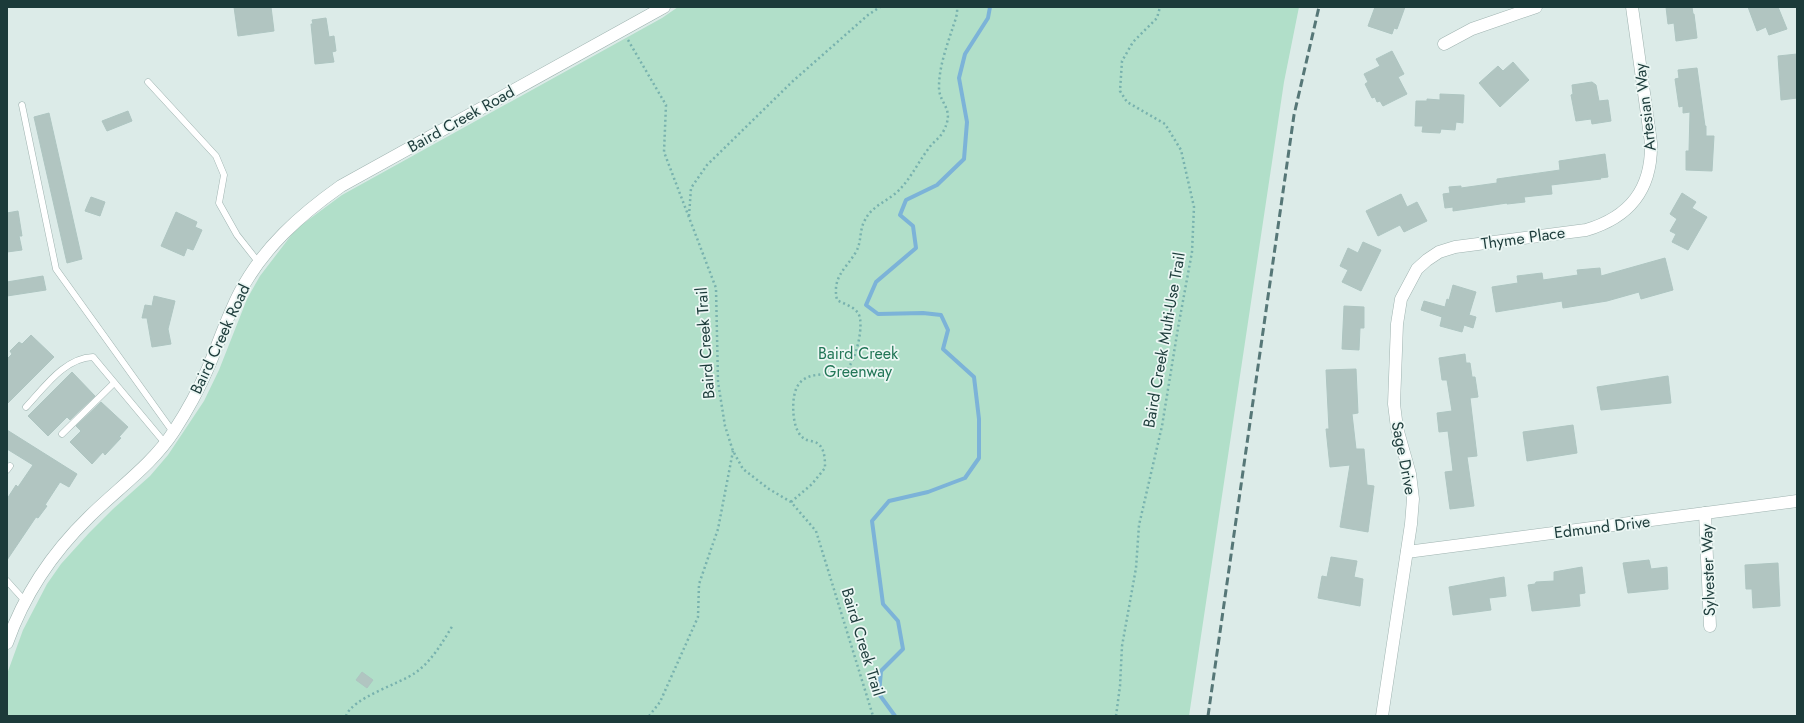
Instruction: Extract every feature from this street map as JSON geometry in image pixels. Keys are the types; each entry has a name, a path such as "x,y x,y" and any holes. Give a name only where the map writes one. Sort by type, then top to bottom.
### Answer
{"street":[{"name":"Baird Creek Road","path":"7,643 25,601 46,568 64,544 89,517 134,476 173,432 208,368 227,319 240,292 258,263 296,220 340,186 664,7"},
{"path":"1444,44 1472,30 1510,18 1536,7"},
{"name":"Artesian Way","path":"1632,7 1651,144 1649,173 1642,189 1633,203"},
{"name":"Thyme Place","path":"1414,273 1427,260 1439,252 1455,247 1586,230 1614,219 1633,203"},
{"name":"Sage Drive","path":"1382,716 1407,552 1413,499 1410,474 1397,428 1394,404 1397,324 1401,299 1414,273"},
{"name":"Edmund Drive","path":"1407,552 1797,501"},
{"name":"Sylvester Way","path":"1705,513 1710,626"}],"lane":[{"path":"148,82 216,156 224,175 219,203 237,235 258,263"},
{"path":"22,105 56,269 173,432"},
{"path":"26,407 66,366 85,357 93,357 164,442"},
{"path":"62,434 114,383"},
{"path":"7,581 25,601"}],"path":[{"name":"Baird Creek Trail","path":"873,716 816,531 791,502 769,489 743,469 733,451 725,426 718,382 716,288 689,219 691,188 707,165 793,81 868,15 880,7"},
{"path":"791,502 812,484 825,468 823,450 818,444 804,439 799,432 795,421 794,398 796,387 803,380 813,376 845,371 853,362 861,323 859,314 853,308 837,300 835,290 837,281 842,271 857,250 861,241 861,230 865,219 881,204 901,189 930,146 938,140 943,132 948,113 939,87 945,50 956,18 957,7"},
{"name":"Baird Creek Multi-Use Trail","path":"1116,716 1120,686 1122,646 1136,568 1139,525 1162,426 1192,252 1194,207 1181,150 1165,124 1127,102 1120,91 1122,61 1133,42 1157,18 1160,7"},
{"path":"623,30 666,105 664,152 689,219"},
{"path":"649,716 660,702 698,617 699,584 718,529 733,451"},
{"path":"346,716 347,711 371,695 415,673 432,658 452,625"}],"green space":[{"name":"Baird Creek Greenway","path":"678,7 1299,7 1284,82 1189,716 7,716 7,674 23,630 47,584 61,564 89,533 150,476 168,455 204,401 219,370 247,299 260,276 296,229 342,195 662,18"}],"building":[{"path":"234,7 271,7 274,31 238,36"},
{"path":"1375,7 1405,7 1397,29 1394,28 1392,34 1368,26"},
{"path":"1666,7 1692,7 1697,38 1676,41 1674,23 1668,24"},
{"path":"1748,7 1778,7 1787,29 1769,35 1766,27 1757,31"},
{"path":"326,18 329,37 334,36 336,51 332,52 334,62 315,64 311,24 313,24 312,20"},
{"path":"1392,51 1404,74 1398,77 1407,94 1383,106 1380,101 1377,102 1375,97 1372,98 1365,84 1368,82 1364,74 1380,66 1376,59"},
{"path":"1797,54 1797,98 1781,100 1778,56"},
{"path":"1513,62 1529,80 1500,107 1479,83 1498,66 1503,71"},
{"path":"1697,68 1706,126 1706,136 1714,136 1712,171 1686,170 1686,151 1689,151 1690,112 1683,113 1683,106 1679,107 1675,79 1679,78 1678,70"},
{"path":"1592,82 1596,85 1599,101 1608,100 1611,121 1592,124 1591,119 1576,121 1571,95 1573,94 1572,85"},
{"path":"1440,94 1464,95 1463,123 1456,122 1455,130 1441,129 1440,133 1422,132 1423,126 1415,126 1416,101 1427,101 1427,99 1440,100"},
{"path":"128,111 132,121 107,131 102,121"},
{"path":"49,113 82,259 67,263 34,117"},
{"path":"1605,154 1608,177 1551,185 1552,194 1524,197 1525,202 1507,203 1453,211 1453,207 1445,208 1443,194 1450,193 1449,187 1461,186 1461,188 1497,183 1497,179 1560,170 1559,161"},
{"path":"1682,193 1696,202 1692,208 1707,217 1688,250 1672,242 1676,234 1670,231 1677,219 1670,214"},
{"path":"1401,194 1407,207 1417,202 1427,221 1404,232 1400,225 1378,236 1366,211"},
{"path":"91,197 105,202 100,216 85,211"},
{"path":"18,211 22,236 19,236 22,250 7,252 7,213"},
{"path":"176,212 197,222 195,227 202,230 193,250 187,248 184,256 161,246"},
{"path":"1363,242 1381,250 1361,291 1342,282 1348,270 1340,266 1348,248 1358,253"},
{"path":"1665,258 1673,290 1641,299 1639,292 1607,301 1563,308 1562,301 1496,312 1492,287 1518,283 1517,276 1542,273 1543,280 1578,275 1577,270 1600,268 1601,276"},
{"path":"43,276 46,290 7,296 7,282"},
{"path":"1453,285 1476,292 1469,315 1476,317 1473,328 1464,325 1462,332 1440,326 1442,317 1421,310 1424,301 1445,307 1447,299 1449,300"},
{"path":"154,296 175,301 168,329 171,344 152,347 147,318 142,318 145,305 152,306"},
{"path":"1344,306 1364,307 1364,328 1360,328 1359,350 1342,349"},
{"path":"31,335 54,357 7,404 7,359 12,354 10,351 19,342 22,344"},
{"path":"1465,354 1466,363 1470,363 1472,377 1475,377 1478,397 1470,398 1477,456 1467,457 1474,506 1450,509 1445,472 1453,471 1448,431 1439,432 1437,413 1452,411 1447,380 1442,380 1439,358"},
{"path":"1356,369 1358,413 1352,414 1356,449 1364,449 1367,485 1374,486 1368,532 1340,527 1350,465 1330,467 1326,429 1329,429 1326,370"},
{"path":"72,372 95,396 70,420 67,417 48,436 28,416"},
{"path":"1668,376 1671,403 1601,410 1597,387"},
{"path":"101,402 128,427 119,437 121,438 105,455 103,452 92,464 70,442 81,431 76,426"},
{"path":"1573,425 1577,453 1527,461 1523,432"},
{"path":"7,430 77,474 69,487 60,482 45,505 47,506 38,518 36,517 7,560 7,499 16,485 18,487 33,465 7,449"},
{"path":"1331,557 1357,561 1354,577 1363,579 1360,606 1318,598 1322,576 1327,577"},
{"path":"1649,560 1651,569 1667,567 1668,589 1628,593 1623,563"},
{"path":"1778,563 1780,606 1753,608 1752,589 1746,589 1745,565"},
{"path":"1582,567 1585,593 1579,594 1580,606 1532,611 1528,585 1535,584 1536,582 1554,581 1554,572"},
{"path":"1504,577 1506,596 1489,598 1491,610 1453,615 1449,587"},
{"path":"362,672 373,680 367,688 356,680"}],"waterway":[{"path":"895,716 879,694 881,671 903,649 898,621 883,604 872,521 889,501 928,492 965,478 979,458 979,419 974,377 943,349 948,330 941,315 923,313 878,314 866,305 876,282 916,248 913,226 900,215 906,200 937,185 964,159 967,122 959,78 965,54 988,18 990,7"}],"railway":[{"path":"1208,716 1294,115 1319,7"}]}
